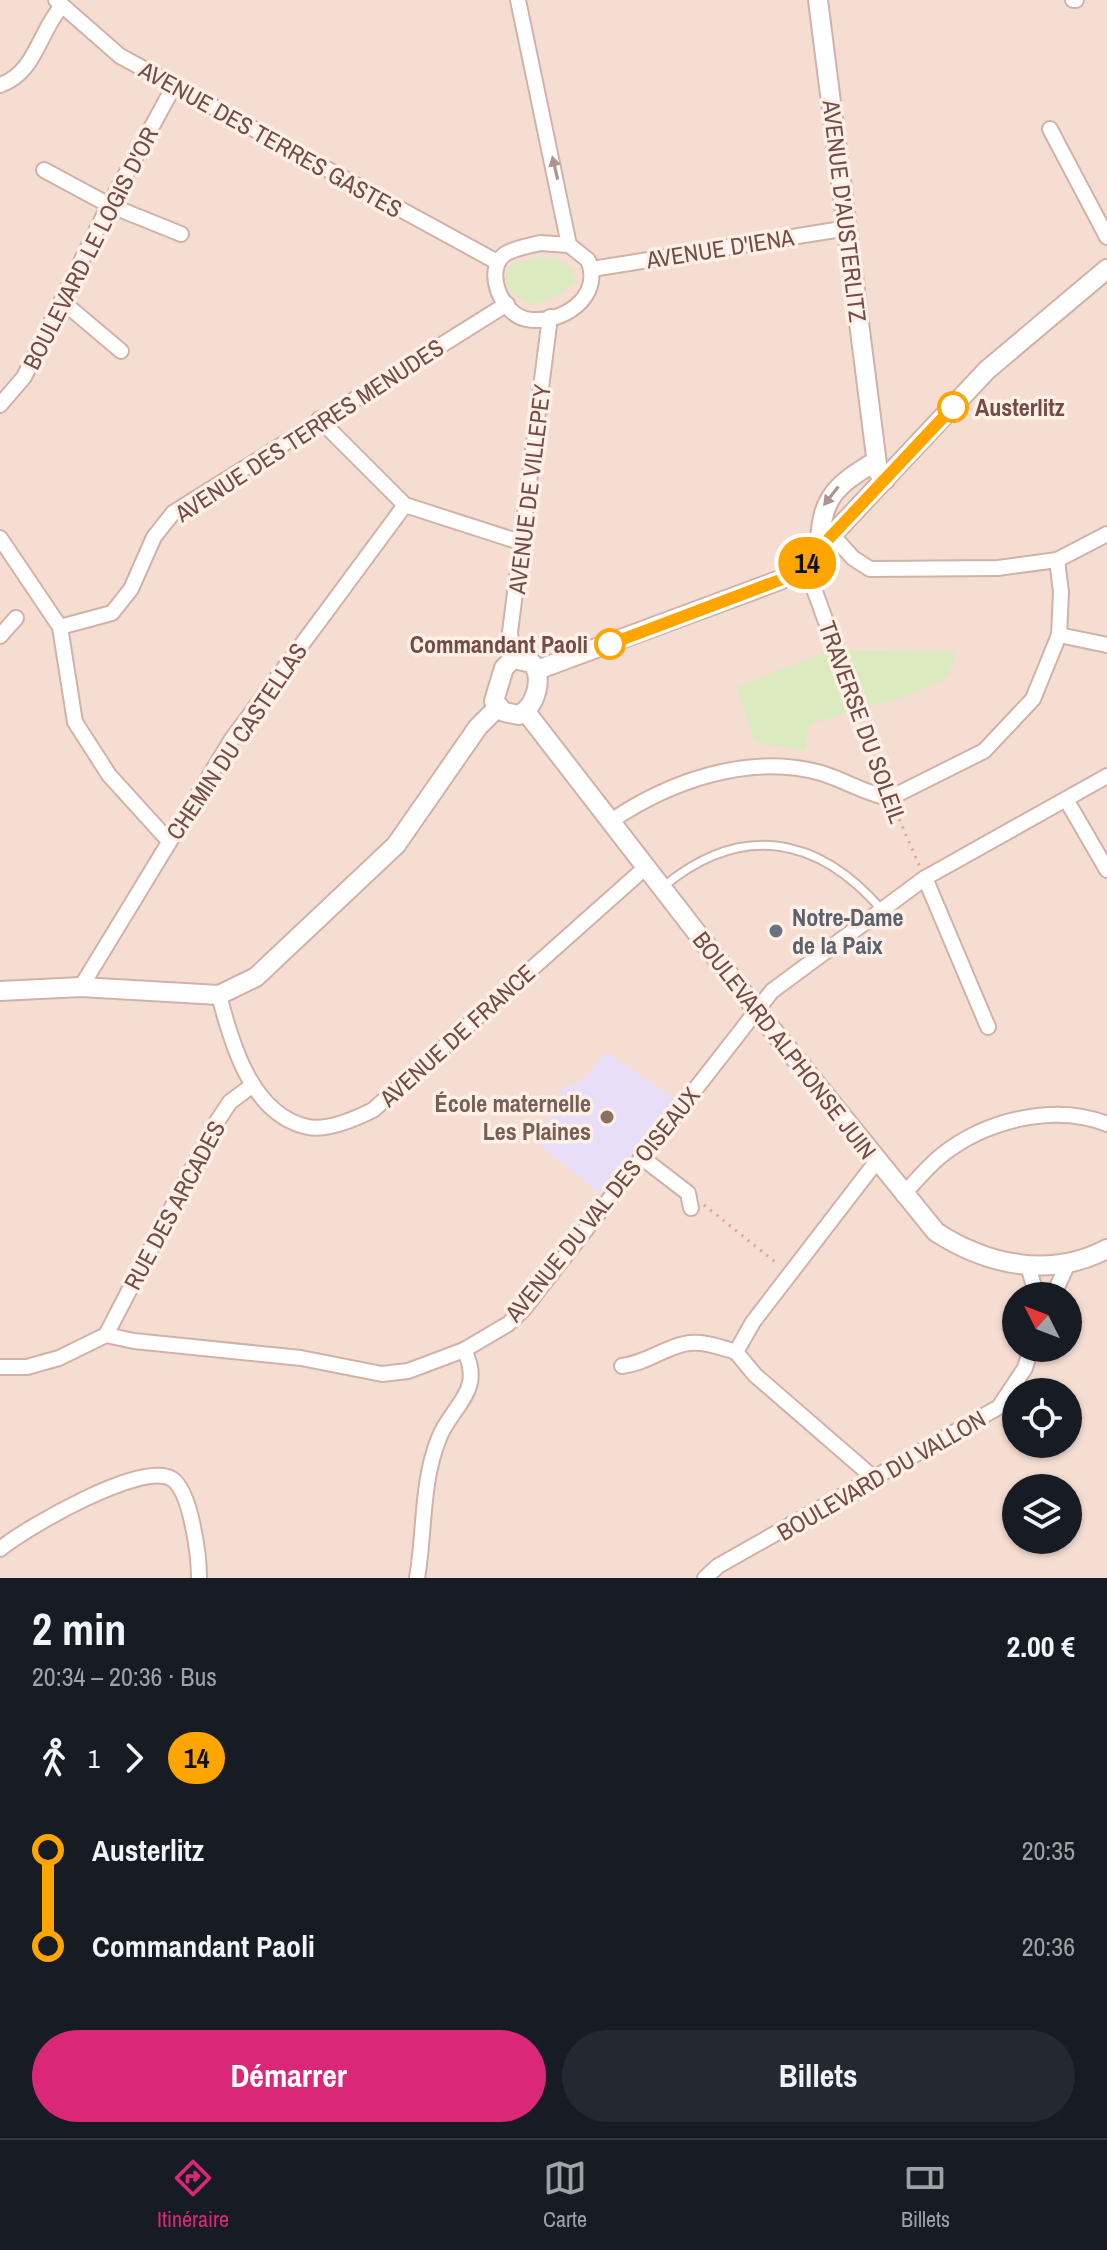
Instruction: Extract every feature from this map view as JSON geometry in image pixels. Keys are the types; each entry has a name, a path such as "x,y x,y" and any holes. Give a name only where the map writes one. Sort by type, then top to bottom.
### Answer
{"street":[{"path":"518,0 567,222 569,245"},
{"name":"AVENUE D'AUSTERLITZ","path":"818,0 876,461 878,472 891,473 872,423"},
{"path":"0,85 12,81 25,69 59,3"},
{"name":"AVENUE DES TERRES GASTES","path":"59,3 120,56 497,262"},
{"name":"BOULEVARD LE LOGIS D'OR","path":"0,405 24,377 109,205 174,86"},
{"path":"1050,129 1107,237"},
{"path":"44,170 109,205 181,234"},
{"name":"AVENUE D'IENA","path":"592,269 848,228"},
{"path":"540,243 569,245 588,260 592,269 589,288 582,303 550,317 529,320 518,316 498,290 497,262 507,252 540,243"},
{"path":"537,670 780,580 805,564 834,537 987,370 1107,269"},
{"path":"63,302 121,351"},
{"name":"AVENUE DES TERRES MENUDES","path":"60,627 112,613 131,589 154,537 173,513 507,304"},
{"name":"AVENUE DE VILLEPEY","path":"513,659 510,632 550,317"},
{"path":"319,419 405,505 523,543"},
{"path":"820,551 822,509 843,481 876,461"},
{"name":"CHEMIN DU CASTELLAS","path":"81,987 232,739 405,505"},
{"path":"834,537 870,569 998,568 1057,560 1107,534"},
{"path":"0,538 60,627 75,722 109,775 168,840"},
{"path":"611,821 648,796 718,772 773,767 820,773 890,798 984,751 1033,699 1059,635 1061,592 1057,560"},
{"name":"TRAVERSE DU SOLEIL","path":"805,564 834,644"},
{"path":"0,636 16,618"},
{"path":"1059,635 1107,645"},
{"path":"513,659 523,659 537,670 539,679 526,712 511,715 498,707 494,694 504,668 513,659"},
{"path":"0,991 81,987 219,995 256,977 396,845 478,727 498,707"},
{"name":"BOULEVARD ALPHONSE JUIN","path":"526,712 876,1162 936,1232 966,1252 1002,1263 1028,1266 1069,1261 1107,1249"},
{"name":"AVENUE DU VAL DES OISEAUX","path":"106,1335 134,1341 301,1358 382,1374 434,1364 464,1350 508,1324 523,1310 772,991 925,878 1107,776"},
{"path":"1067,801 1107,870"},
{"name":"AVENUE DE FRANCE","path":"219,995 230,1036 253,1085 271,1108 308,1127 349,1122 373,1110 646,867"},
{"path":"925,878 988,1027"},
{"name":"RUE DES ARCADES","path":"106,1335 216,1123 230,1102 253,1085"},
{"path":"903,1195 942,1155 990,1125 1061,1114 1088,1116 1107,1124"},
{"path":"641,1157 690,1200"},
{"path":"736,1352 739,1342 876,1162"},
{"path":"1059,1282 1069,1261"},
{"path":"1028,1266 1033,1282"},
{"path":"0,1367 27,1367 59,1358 106,1335"},
{"path":"622,1366 644,1363 684,1344 709,1344 736,1352 755,1375 875,1479"},
{"path":"417,1578 433,1453 449,1418 463,1403 471,1379 464,1350"},
{"name":"BOULEVARD DU VALLON","path":"705,1578 718,1566 999,1407 1027,1362"},
{"path":"0,1549 80,1502 124,1482 159,1474 173,1480 183,1491 199,1554 199,1578"}],"lane":[{"path":"662,888 689,866 705,859 737,849 780,847 833,864 882,910"}],"path":[{"name":"TRAVERSE DU SOLEIL","path":"834,644 890,798 925,878"},
{"path":"690,1200 790,1274"}],"shaded area":[{"path":"0,0 1107,0 1107,1578 0,1578"},
{"name":"École maternelle Les Plaines","path":"606,1052 677,1100 602,1195 538,1144 563,1087 581,1082"}],"green space":[{"path":"540,257 557,259 571,267 574,282 561,294 533,305 520,299 510,289 507,271 511,264"},
{"path":"840,646 843,650 953,651 955,660 945,679 904,697 809,724 805,751 755,742 737,687"}],"bus line":[{"name":"14","path":"610,644 780,580 805,564 834,537 953,407"}],"place":[{"name":"Austerlitz","path":"953,407"},
{"name":"Commandant Paoli","path":"610,644"},
{"name":"Notre-Dame de la Paix","path":"776,931"},
{"name":"École maternelle Les Plaines","path":"607,1117"}]}
